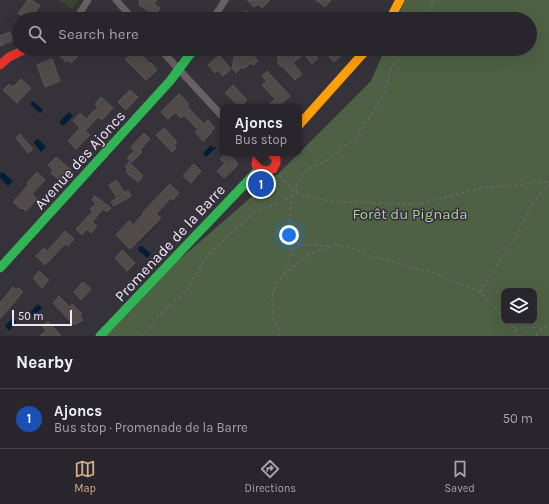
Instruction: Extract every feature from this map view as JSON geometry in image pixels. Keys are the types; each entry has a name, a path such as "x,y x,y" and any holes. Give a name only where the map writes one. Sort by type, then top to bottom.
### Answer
{"main road":[{"path":"394,12 400,0"},
{"path":"0,65 12,56"},
{"name":"Avenue des Ajoncs","path":"0,268 170,81 189,56"},
{"path":"302,122 360,56"},
{"path":"258,156 256,162 259,169 266,172 275,168 276,160 274,156"},
{"name":"Promenade de la Barre","path":"100,336 259,169"}],"street":[{"path":"80,12 88,0"},
{"path":"116,0 127,12"},
{"path":"217,12 225,0"},
{"path":"166,56 220,114"}],"path":[{"path":"431,12 432,0"},
{"path":"140,336 147,331 157,318 186,290 209,254 249,217 256,211 281,203 292,196 296,193 297,182 307,169 325,162 355,139 383,96 391,70 401,56"},
{"path":"278,174 296,193 330,201 418,204 485,187 520,185 532,182 549,182"},
{"path":"480,292 516,236 534,202 544,189 549,186"},
{"path":"284,274 293,247 289,223 292,196"},
{"path":"292,237 298,244 332,246 341,245 350,247 370,256 434,274 480,292 501,314"},
{"path":"278,336 278,328 274,319 272,297 275,286 284,274 309,254 332,246"},
{"path":"510,324 516,330 518,336"},
{"path":"536,336 543,328 549,325"},
{"path":"516,330 527,327 543,328"}],"green space":[{"path":"58,0 78,0 72,9"},
{"name":"Forêt du Pignada","path":"405,0 549,0 549,336 99,336 137,296 278,174 296,156 302,156 302,150 371,81 382,56 537,56 537,12 400,12"}],"water":[{"path":"33,101 43,110 40,113 30,104"},
{"path":"69,112 73,116 63,126 59,122"},
{"path":"36,139 38,139 46,147 41,152 34,143"},
{"path":"211,145 213,148 216,148 206,157 203,153"},
{"path":"3,172 13,181 8,186 0,178 0,173"},
{"path":"142,246 151,254 147,258 138,250 139,247"},
{"path":"38,304 42,308 33,317 29,313"},
{"path":"12,318 17,322 9,331 5,326"}],"building":[{"path":"28,0 32,0 40,6 35,12 19,12"},
{"path":"140,0 157,0 154,4 160,8 157,12 150,12 139,5"},
{"path":"247,0 270,0 262,8 258,4 254,7"},
{"path":"316,0 331,0 325,7"},
{"path":"10,32 12,35 12,41 0,46 0,36"},
{"path":"60,56 78,56 71,63 68,60 66,62"},
{"path":"130,56 135,58 136,56 143,56 157,70 146,80 125,59"},
{"path":"220,56 231,69 223,76 218,70 215,73 208,65"},
{"path":"234,56 254,56 258,61 253,65 250,63 244,69 242,67 236,73 232,68"},
{"path":"278,56 286,56 288,58 290,56 302,56 293,63 302,74 295,80 277,62 279,60 277,57"},
{"path":"306,56 316,56 318,58 312,64"},
{"path":"330,56 341,56 334,62 329,57"},
{"path":"52,59 60,81 45,87 37,65"},
{"path":"267,71 290,96 281,104 270,104 275,99 262,85 267,81 262,76"},
{"path":"21,79 31,88 17,103 3,90 9,84 13,87"},
{"path":"233,85 247,100 243,104 237,104 225,93"},
{"path":"130,90 138,97 126,110 118,102"},
{"path":"179,94 189,104 187,106 204,124 208,120 215,128 203,141 195,132 198,130 184,115 181,118 174,113 168,119 161,112"},
{"path":"101,97 113,108 102,120 98,117 85,131 90,135 76,149 68,141 80,128 73,121 80,113 86,119 98,107 95,104"},
{"path":"164,128 177,142 174,145 176,148 172,152 156,135"},
{"path":"144,133 150,139 140,150 142,152 132,162 127,158 134,151 131,147"},
{"path":"20,134 33,149 28,153 16,138"},
{"path":"223,156 231,156 238,164 224,178 217,171 225,163 220,159"},
{"path":"56,157 71,170 60,181 51,173 53,170 48,165"},
{"path":"129,162 143,176 138,182 126,172 128,170 125,167"},
{"path":"194,164 201,171 191,183 183,176"},
{"path":"37,172 45,180 32,194 37,199 26,211 22,208 21,209 13,202 29,184 27,183"},
{"path":"116,180 125,193 128,190 131,196 114,206 111,202 117,198 109,185"},
{"path":"170,184 179,193 173,200 171,198 156,214 161,218 130,249 116,235 129,221 138,228 135,223 144,213 143,212"},
{"path":"95,196 111,208 107,212 103,209 92,222 97,226 91,233 87,229 82,235 76,229 93,211 90,209 96,203 92,200"},
{"path":"65,231 74,239 68,246 65,244 45,265 36,256 44,248 47,251"},
{"path":"122,250 135,263 127,271 115,258"},
{"path":"39,271 49,280 42,288 33,278"},
{"path":"83,282 91,289 81,300 74,292"},
{"path":"13,287 17,290 19,288 23,292 0,319 0,303"},
{"path":"59,296 70,307 72,304 82,314 80,316 83,320 74,325 53,303"},
{"path":"48,322 61,336 40,336 46,330 43,327"}],"traffic: fast":[{"path":"0,268 170,81 189,56"},
{"path":"100,336 259,169"}],"traffic: slow":[{"path":"394,12 400,0"},
{"path":"302,122 361,56"}],"traffic: jam":[{"path":"0,65 12,56"},
{"path":"258,156 256,165 259,169 266,171 273,169 276,163 276,158 274,156"}],"place":[{"name":"Ajoncs","path":"261,184"}]}
